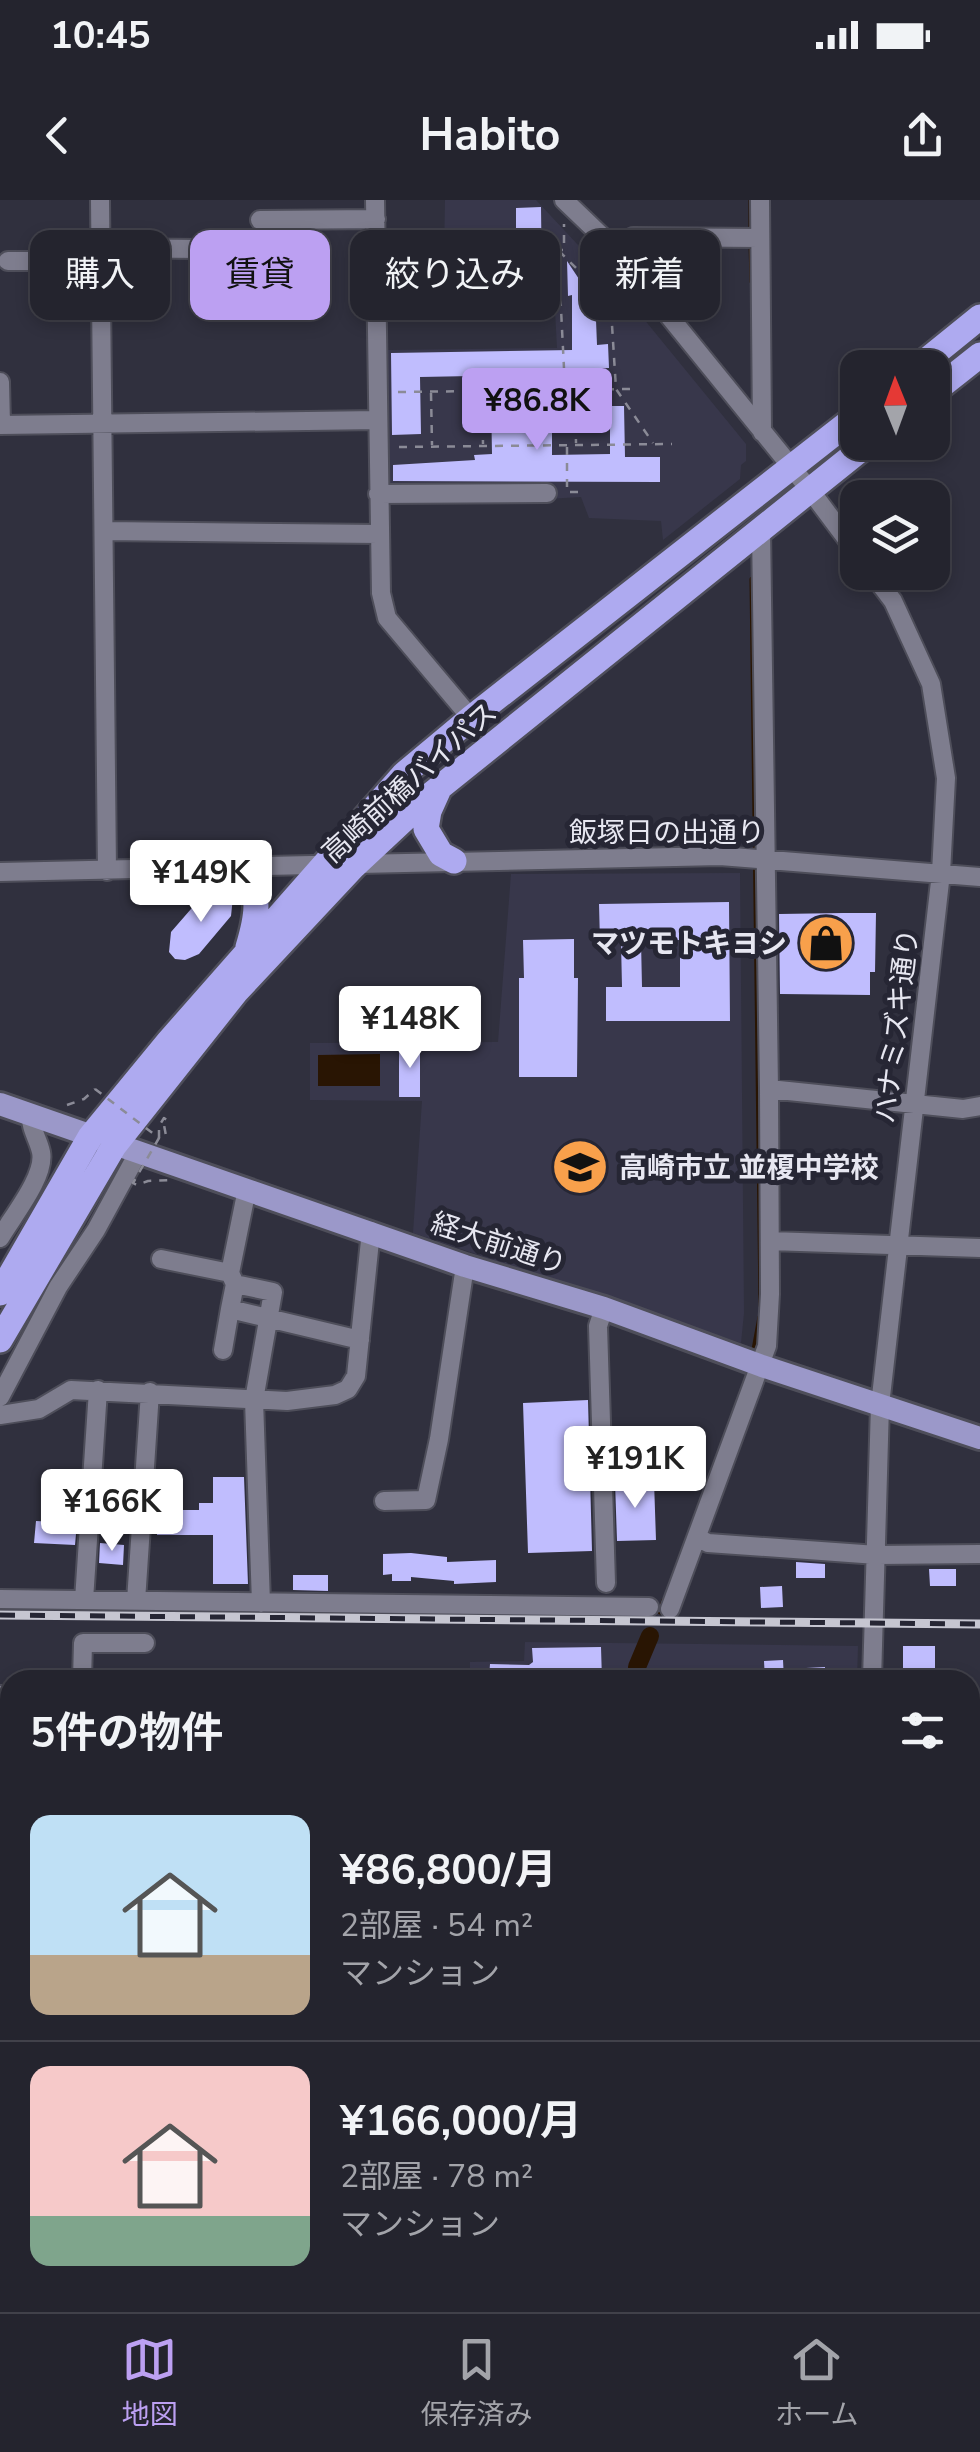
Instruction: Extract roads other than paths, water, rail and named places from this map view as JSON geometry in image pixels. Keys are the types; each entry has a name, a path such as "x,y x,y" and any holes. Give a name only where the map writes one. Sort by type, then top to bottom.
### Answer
{"highway":[{"path":"939,350 980,317"},
{"path":"950,379 980,355"},
{"name":"高崎前橋バイパス","path":"0,1340 114,1146 246,952 404,774 840,429"},
{"name":"高崎前橋バイパス","path":"0,1293 236,992 354,866 440,787 848,460"},
{"path":"440,787 429,810 426,829 441,854 454,861"},
{"path":"236,868 250,882 257,901 246,952"}],"main road":[{"name":"経大前通り","path":"0,1104 465,1266 604,1308 762,1366 980,1438"}],"street":[{"path":"100,200 101,230"},
{"path":"564,200 595,230"},
{"path":"760,200 762,432"},
{"path":"260,220 376,210 379,581 387,618 471,718"},
{"path":"720,237 760,238"},
{"path":"8,261 30,259"},
{"path":"102,320 107,871"},
{"path":"672,320 840,530"},
{"path":"0,382 0,425 378,420"},
{"path":"378,494 546,493"},
{"path":"670,1609 767,1346 769,1089 761,528"},
{"path":"104,530 379,534"},
{"name":"ハナミズキ通り","path":"872,1670 880,1405 942,873 946,778 930,684 884,590"},
{"name":"飯塚日の出通り","path":"0,872 720,856 980,877"},
{"path":"769,1089 963,1109 980,1106"},
{"path":"0,1238 42,1167 42,1153 31,1130 30,1114"},
{"path":"0,1397 58,1288 96,1230 114,1146"},
{"path":"223,1350 248,1189"},
{"path":"0,1415 40,1409 71,1390 254,1400 319,1397 348,1389 356,1376 371,1231"},
{"path":"770,1241 980,1248"},
{"path":"161,1259 274,1292 254,1400 260,1602"},
{"path":"384,1501 426,1500 440,1439 465,1266"},
{"path":"230,1308 360,1340"},
{"path":"604,1308 598,1326 606,1583"},
{"path":"84,1600 98,1390"},
{"path":"136,1600 150,1392"},
{"path":"698,1538 708,1543 876,1555 980,1554"},
{"path":"0,1599 648,1606"},
{"path":"82,1670 82,1643 145,1643"}],"waterway":[{"path":"751,200 751,232"},
{"path":"751,243 752,282"},
{"path":"752,579 761,1306"},
{"path":"753,1355 760,1317"},
{"path":"660,1612 664,1600"},
{"path":"637,1667 650,1636"}],"railway":[{"path":"0,1615 980,1624"}],"place":[{"name":"マツモトキヨシ","path":"826,943"},
{"name":"高崎市立 並榎中学校","path":"580,1167"}]}
